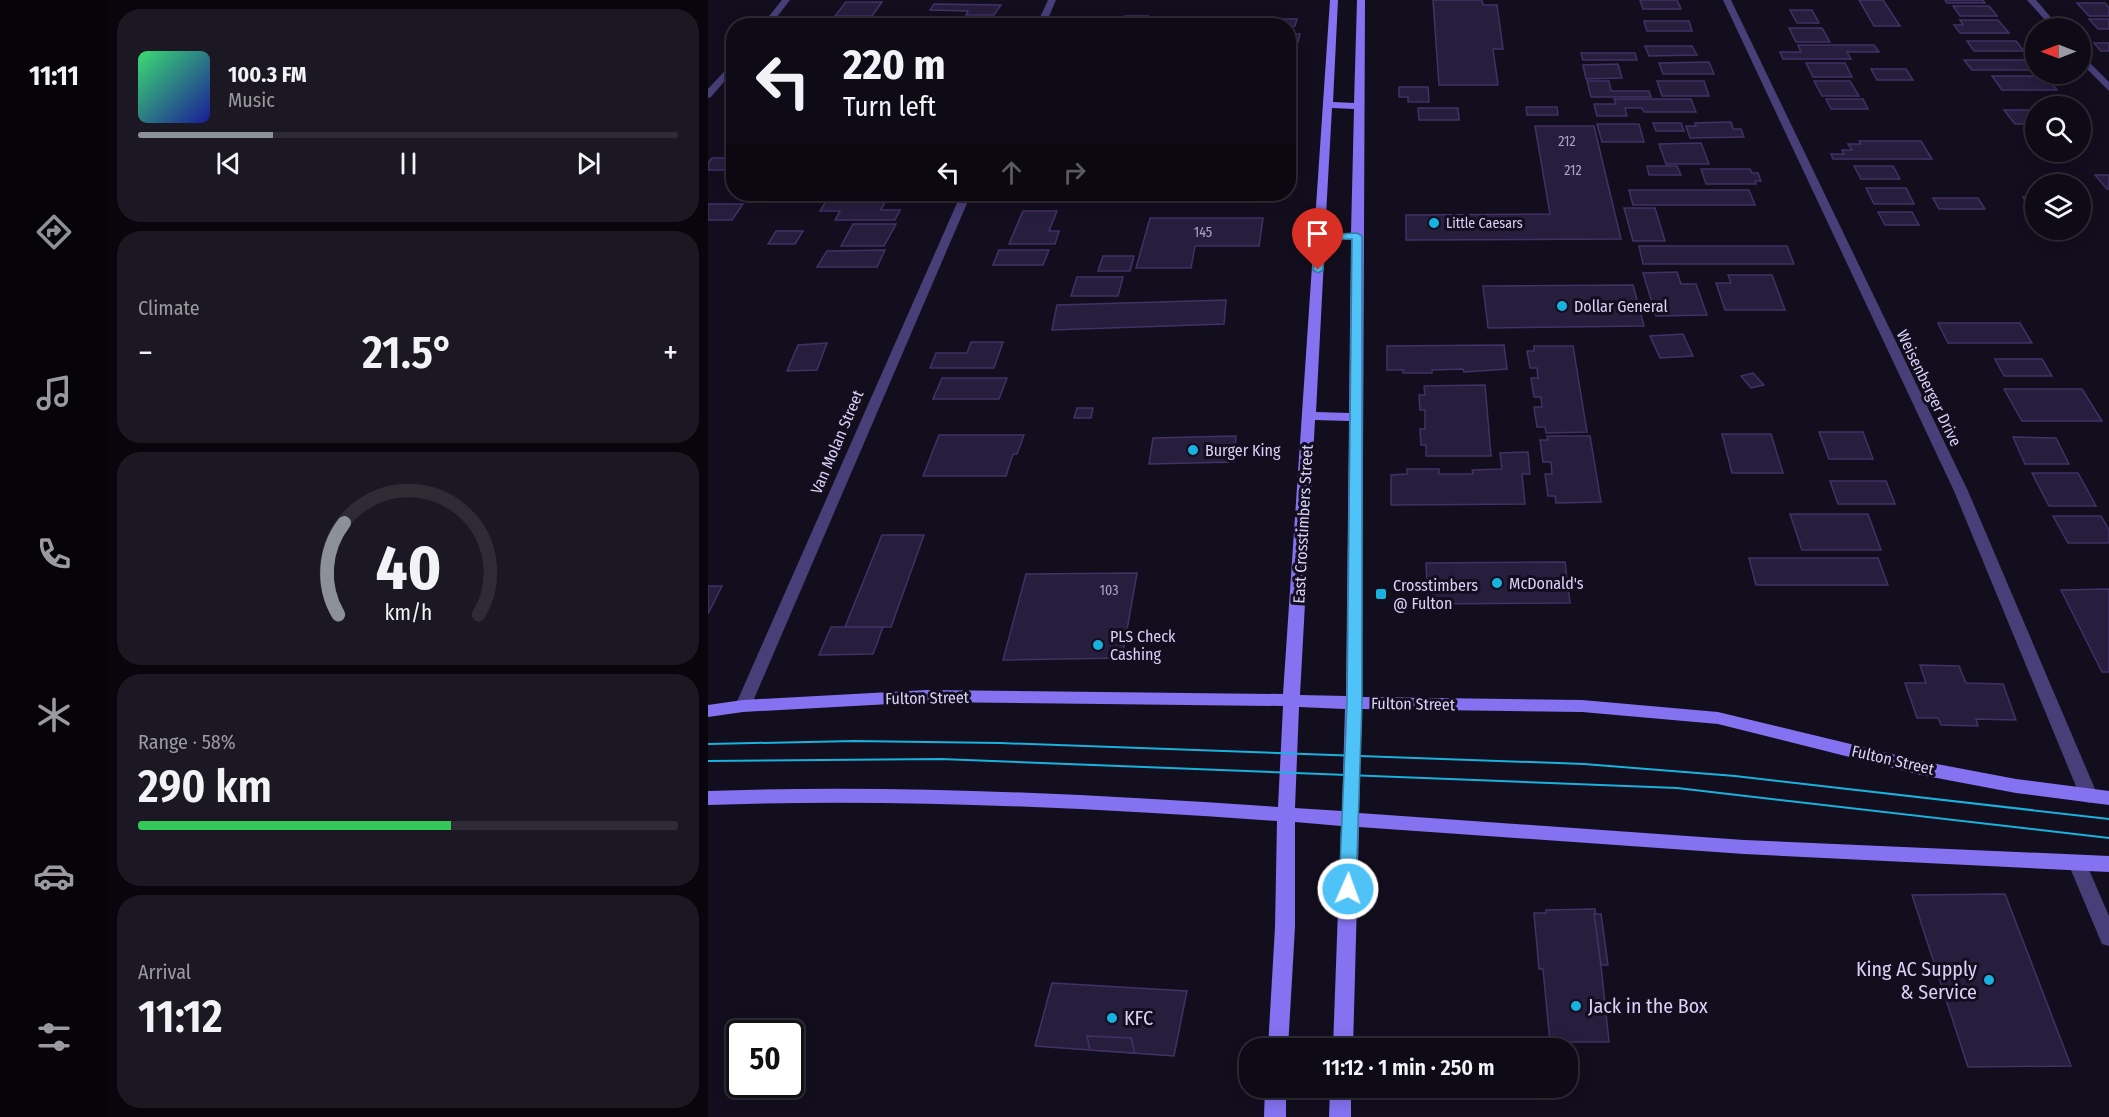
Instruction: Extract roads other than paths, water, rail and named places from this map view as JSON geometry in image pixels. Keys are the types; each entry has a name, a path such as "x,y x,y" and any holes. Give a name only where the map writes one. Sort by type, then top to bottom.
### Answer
{"main road":[{"name":"East Crosstimbers Street","path":"1279,1038 1285,927 1286,815 1328,105 1347,5"},
{"name":"East Crosstimbers Street","path":"1343,1038 1354,703 1358,106 1347,5"},
{"path":"1328,105 1358,106"},
{"path":"1320,237 1357,236"},
{"path":"1309,416 1356,417"},
{"name":"Fulton Street","path":"708,711 743,706 927,696 1582,706 1718,718 1921,768 2016,786 2109,798"},
{"path":"708,798 792,795 912,796 1136,804 1744,847 2109,864"},
{"path":"1275,1117 1276,1098"},
{"path":"1340,1117 1341,1098"}],"street":[{"path":"771,18 786,0"},
{"path":"1044,18 1052,0"},
{"name":"Weisenberger Drive","path":"1727,0 1961,491 2089,795"},
{"path":"2031,0 2047,18"},
{"path":"2091,68 2109,88"},
{"path":"708,95 726,74"},
{"name":"Van Molan Street","path":"743,706 963,201"},
{"path":"2077,863 2109,938"}],"tram line":[{"path":"708,744 854,741 1000,743 1584,764 1735,776 2109,819"},
{"path":"708,761 941,759 1677,788 2109,838"}],"place":[{"name":"Little Caesars","path":"1434,223"},
{"name":"Dollar General","path":"1562,306"},
{"name":"Burger King","path":"1193,450"},
{"name":"McDonald's","path":"1497,583"},
{"name":"Crosstimbers @ Fulton","path":"1381,594"},
{"name":"PLS Check Cashing","path":"1098,645"},
{"name":"King AC Supply & Service","path":"1989,980"},
{"name":"Jack in the Box","path":"1576,1006"},
{"name":"KFC","path":"1112,1018"}]}
